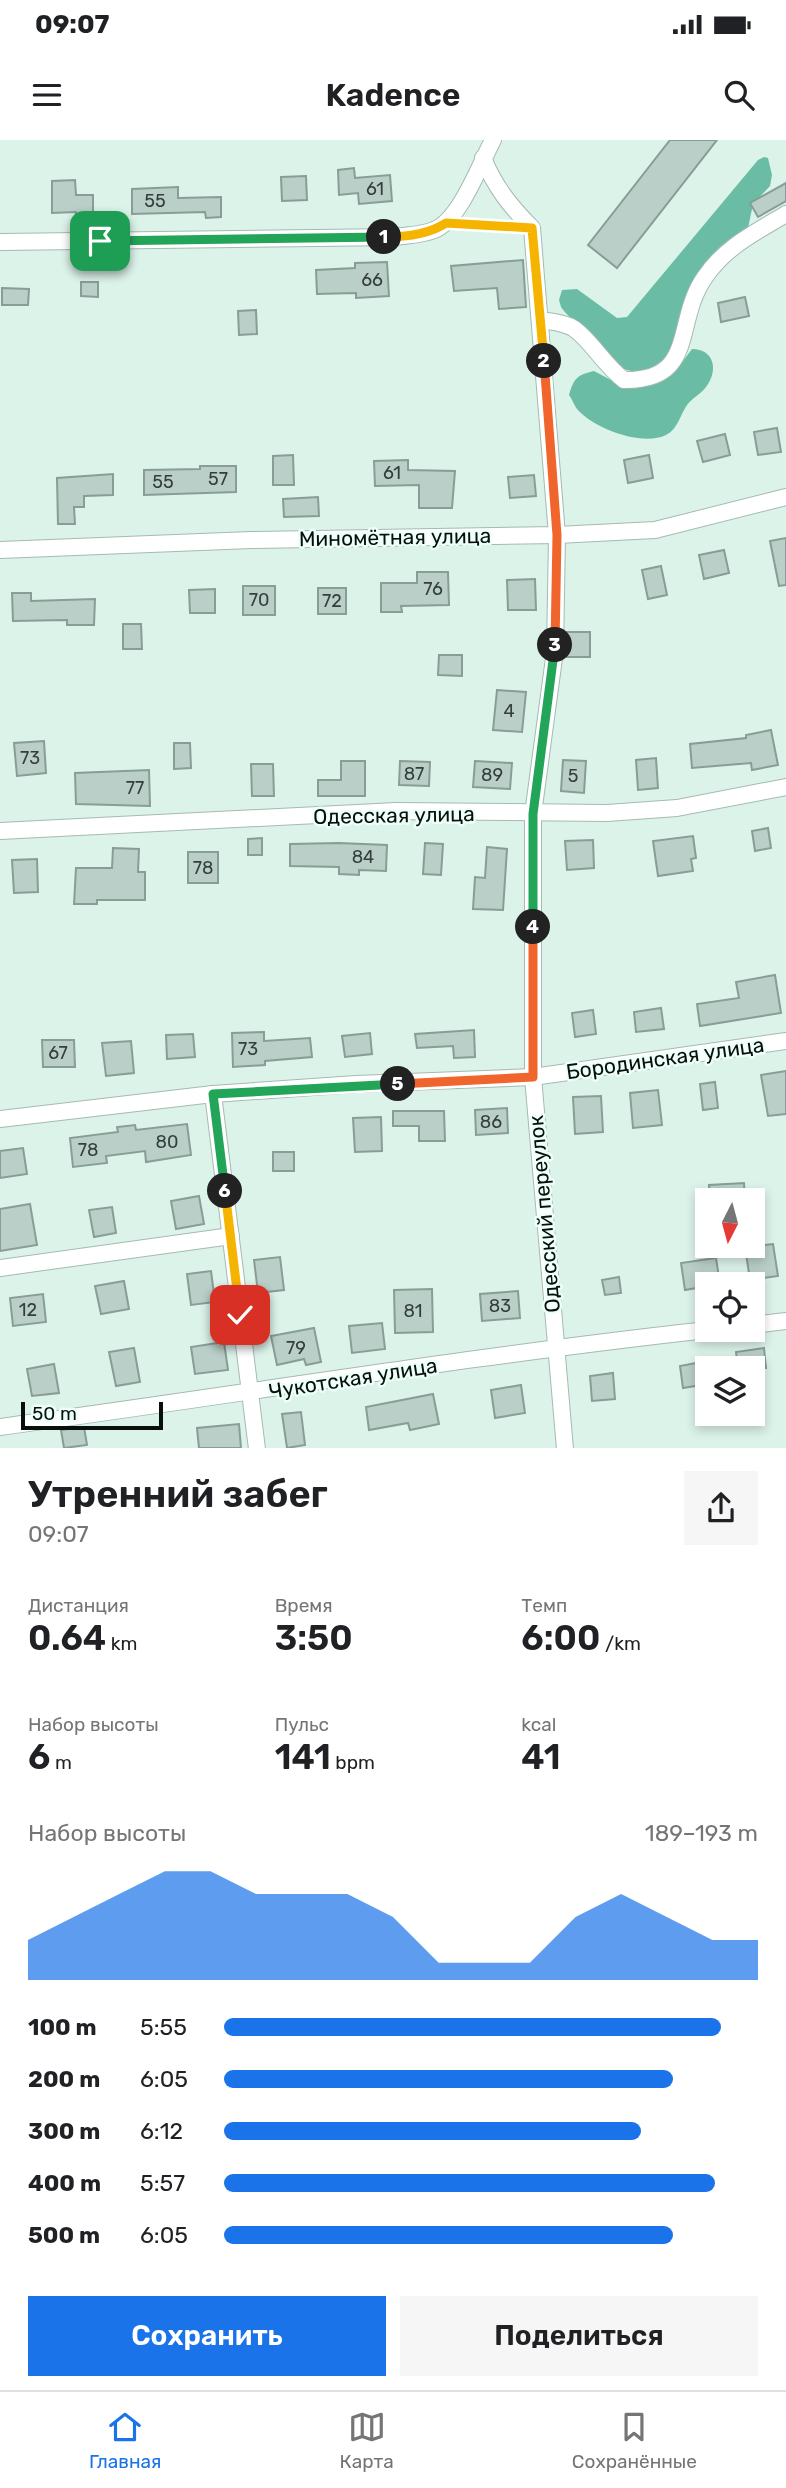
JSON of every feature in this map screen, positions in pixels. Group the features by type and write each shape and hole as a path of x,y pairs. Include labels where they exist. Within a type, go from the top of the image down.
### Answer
{"street":[{"path":"0,242 396,237 435,230 446,223 463,199 494,140"},
{"path":"483,158 493,183 508,204 532,228"},
{"path":"541,320 563,324 576,330 608,368 624,380 656,377 673,364 690,307 704,278 725,252 786,214"},
{"name":"Одесский переулок","path":"532,228 557,535 555,651 533,814 533,1077 565,1448"},
{"name":"Миномётная улица","path":"0,550 251,540 557,535 655,530 786,497"},
{"name":"Одесская улица","path":"0,831 396,811 607,813 677,808 786,787"},
{"name":"Бородинская улица","path":"0,1119 213,1094 356,1084 533,1077 786,1041"},
{"path":"213,1094 257,1448"},
{"path":"0,1268 231,1236"},
{"path":"765,1323 786,1321"},
{"name":"Чукотская улица","path":"0,1427 250,1394 555,1347 695,1331"}],"lane":[{"path":"446,223 532,228"}],"green space":[{"path":"768,158 772,175 770,186 753,204 747,233 725,257 667,356 642,371 631,371 611,360 561,307 559,300 562,290 577,289 617,318 627,317 758,160"},
{"path":"692,349 710,357 712,374 706,387 689,403 676,426 666,435 644,439 618,434 584,416 569,395 577,378 594,371 624,387 642,387 657,383 674,373"}],"building":[{"path":"670,140 717,140 617,268 588,245"},
{"path":"354,168 355,178 390,175 392,201 359,204 358,193 339,195 338,170"},
{"path":"306,176 307,200 282,201 281,177"},
{"path":"75,180 76,195 93,195 93,220 76,220 76,212 52,213 52,181"},
{"path":"786,183 786,201 758,217 750,203"},
{"path":"178,187 178,198 221,197 221,217 206,218 205,212 132,214 132,189"},
{"path":"523,260 526,307 499,309 497,288 454,291 451,266"},
{"path":"387,262 389,296 356,298 356,293 317,294 316,270 355,268 355,263"},
{"path":"81,282 98,282 98,297 81,296"},
{"path":"2,288 29,289 28,305 2,305"},
{"path":"745,297 749,316 721,322 718,303"},
{"path":"256,310 257,334 239,335 238,311"},
{"path":"777,428 781,452 758,455 754,432"},
{"path":"725,434 730,455 703,462 697,441"},
{"path":"293,455 294,485 273,485 273,456"},
{"path":"649,455 653,478 628,483 624,460"},
{"path":"408,460 408,470 455,471 452,508 419,508 419,485 375,486 374,461"},
{"path":"200,466 236,466 236,492 144,495 144,470 200,469"},
{"path":"113,474 113,495 84,496 84,507 74,507 75,524 58,524 57,478"},
{"path":"534,475 536,496 510,498 508,477"},
{"path":"318,497 319,516 284,517 283,499"},
{"path":"786,538 786,585 779,586 770,541"},
{"path":"724,550 729,573 704,579 699,555"},
{"path":"661,566 667,595 648,599 642,570"},
{"path":"417,572 448,572 449,605 401,606 402,612 381,612 381,583 417,583"},
{"path":"535,579 536,610 508,610 507,580"},
{"path":"243,586 275,586 275,615 243,615"},
{"path":"318,588 346,588 346,614 318,614"},
{"path":"215,589 215,613 190,613 189,590"},
{"path":"12,593 31,593 31,601 95,599 94,625 67,625 67,620 13,621"},
{"path":"123,624 141,624 142,649 123,649"},
{"path":"567,632 590,632 590,657 567,657"},
{"path":"439,655 462,655 462,676 438,675"},
{"path":"497,690 526,692 522,732 493,730"},
{"path":"771,730 778,765 752,770 751,763 692,768 690,744 746,738 746,735"},
{"path":"44,741 46,773 17,776 14,743"},
{"path":"174,743 190,743 191,768 174,769"},
{"path":"656,758 658,788 638,790 636,760"},
{"path":"563,760 586,761 584,793 561,791"},
{"path":"341,761 365,761 365,796 318,796 318,780 341,780"},
{"path":"400,761 430,762 429,786 399,785"},
{"path":"475,761 512,763 510,789 473,787"},
{"path":"251,764 273,764 274,796 252,796"},
{"path":"149,770 150,806 76,804 75,773"},
{"path":"768,828 771,848 755,851 752,831"},
{"path":"693,836 696,858 691,859 693,871 658,876 653,841"},
{"path":"262,838 262,855 248,855 248,839"},
{"path":"593,840 594,868 567,870 565,841"},
{"path":"425,843 443,844 441,875 423,874"},
{"path":"290,844 387,845 386,871 359,870 359,875 339,874 339,867 290,866"},
{"path":"487,847 507,849 503,910 473,909 475,877 485,878"},
{"path":"113,848 139,849 138,872 145,872 145,900 97,900 97,904 74,904 76,868 112,868"},
{"path":"188,852 218,852 218,883 188,883"},
{"path":"37,859 38,892 14,893 12,860"},
{"path":"775,975 781,1013 700,1026 697,1004 739,998 736,982"},
{"path":"661,1008 664,1029 636,1032 634,1012"},
{"path":"593,1010 596,1034 575,1037 572,1013"},
{"path":"474,1030 475,1057 454,1058 453,1046 417,1048 415,1034"},
{"path":"264,1032 264,1041 310,1038 312,1057 233,1067 232,1033"},
{"path":"370,1033 372,1054 345,1057 342,1036"},
{"path":"193,1034 195,1057 167,1059 166,1035"},
{"path":"42,1040 74,1040 75,1067 43,1067"},
{"path":"131,1041 134,1073 106,1076 102,1043"},
{"path":"786,1071 786,1114 768,1116 761,1075"},
{"path":"715,1082 718,1108 703,1110 700,1084"},
{"path":"658,1090 662,1125 633,1128 630,1093"},
{"path":"601,1096 603,1132 575,1134 573,1097"},
{"path":"507,1108 508,1133 476,1135 475,1110"},
{"path":"393,1111 444,1111 445,1141 419,1141 419,1126 393,1126"},
{"path":"381,1117 382,1151 355,1152 353,1118"},
{"path":"187,1124 191,1155 146,1162 145,1151 106,1156 107,1163 73,1167 70,1138 118,1132 117,1127 135,1125 136,1130"},
{"path":"23,1148 27,1174 0,1178 0,1151"},
{"path":"273,1152 294,1152 294,1171 273,1171"},
{"path":"744,1183 744,1188 709,1188 709,1185"},
{"path":"199,1196 204,1224 176,1229 171,1201"},
{"path":"30,1204 37,1245 0,1251 0,1209"},
{"path":"112,1207 116,1233 94,1237 89,1210"},
{"path":"773,1244 778,1276 765,1278 765,1272 749,1272 747,1258 765,1258 765,1245"},
{"path":"280,1257 284,1290 258,1293 254,1260"},
{"path":"716,1258 718,1272 695,1272 695,1288 685,1290 681,1263"},
{"path":"211,1271 215,1302 191,1305 187,1274"},
{"path":"619,1277 621,1293 605,1295 602,1280"},
{"path":"124,1281 129,1309 101,1314 95,1286"},
{"path":"432,1289 433,1332 395,1333 394,1290"},
{"path":"518,1291 520,1318 482,1321 480,1294"},
{"path":"43,1294 46,1322 13,1326 10,1298"},
{"path":"382,1323 385,1349 352,1353 349,1326"},
{"path":"314,1328 321,1362 306,1365 304,1359 277,1365 271,1336"},
{"path":"224,1342 228,1370 195,1374 191,1347"},
{"path":"134,1348 140,1382 116,1386 109,1352"},
{"path":"764,1348 765,1356 736,1356 736,1352"},
{"path":"695,1363 695,1386 683,1388 680,1366"},
{"path":"54,1364 59,1393 32,1396 27,1369"},
{"path":"613,1373 615,1399 592,1401 590,1376"},
{"path":"521,1385 525,1413 495,1418 491,1390"},
{"path":"433,1394 439,1424 410,1430 408,1423 369,1430 366,1407"},
{"path":"301,1412 305,1445 287,1448 282,1414"},
{"path":"239,1424 241,1448 199,1448 197,1428"},
{"path":"84,1427 87,1445 64,1448 61,1430"}],"route":[{"path":"100,241 396,237 435,230 446,223 532,228 536,258 557,535 555,651 533,814 533,1077 356,1084 213,1094 240,1315"}]}
